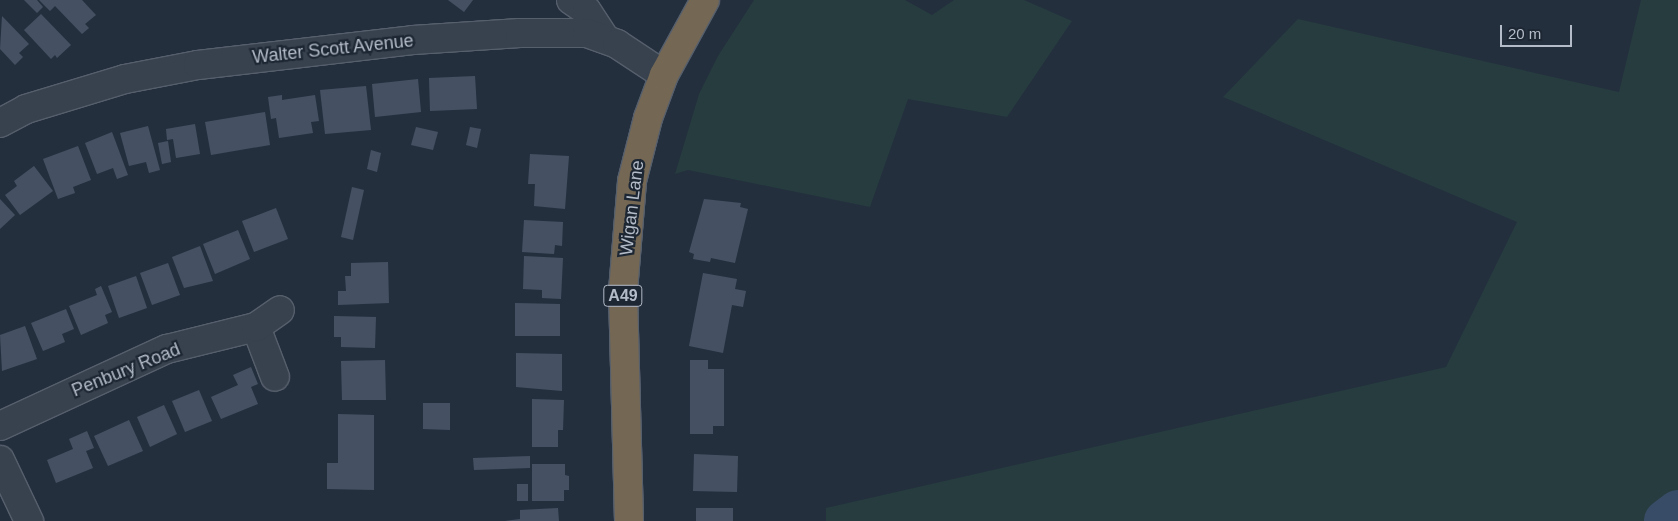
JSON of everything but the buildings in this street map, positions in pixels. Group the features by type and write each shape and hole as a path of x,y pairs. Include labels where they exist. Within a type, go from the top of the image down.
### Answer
{"highway":[{"name":"Wigan Lane","path":"629,521 623,291 626,231 632,181 643,134 664,75 706,0"}],"street":[{"path":"571,0 587,11 604,37"},
{"name":"Walter Scott Avenue","path":"0,123 26,109 70,94 198,65 476,36 572,32 604,37 664,75"},
{"name":"Penbury Road","path":"0,426 167,350 256,327 280,310"},
{"path":"256,327 275,377"},
{"path":"0,460 29,521"}],"green space":[{"path":"754,0 905,0 932,15 954,0 1024,0 1072,21 1007,117 908,99 870,207 688,170 675,174 699,94 718,56"},
{"path":"1641,0 1678,0 1678,521 826,521 826,508 1446,367 1517,222 1223,97 1298,19 1619,92"}],"waterway":[{"path":"1666,521 1678,512"}]}
